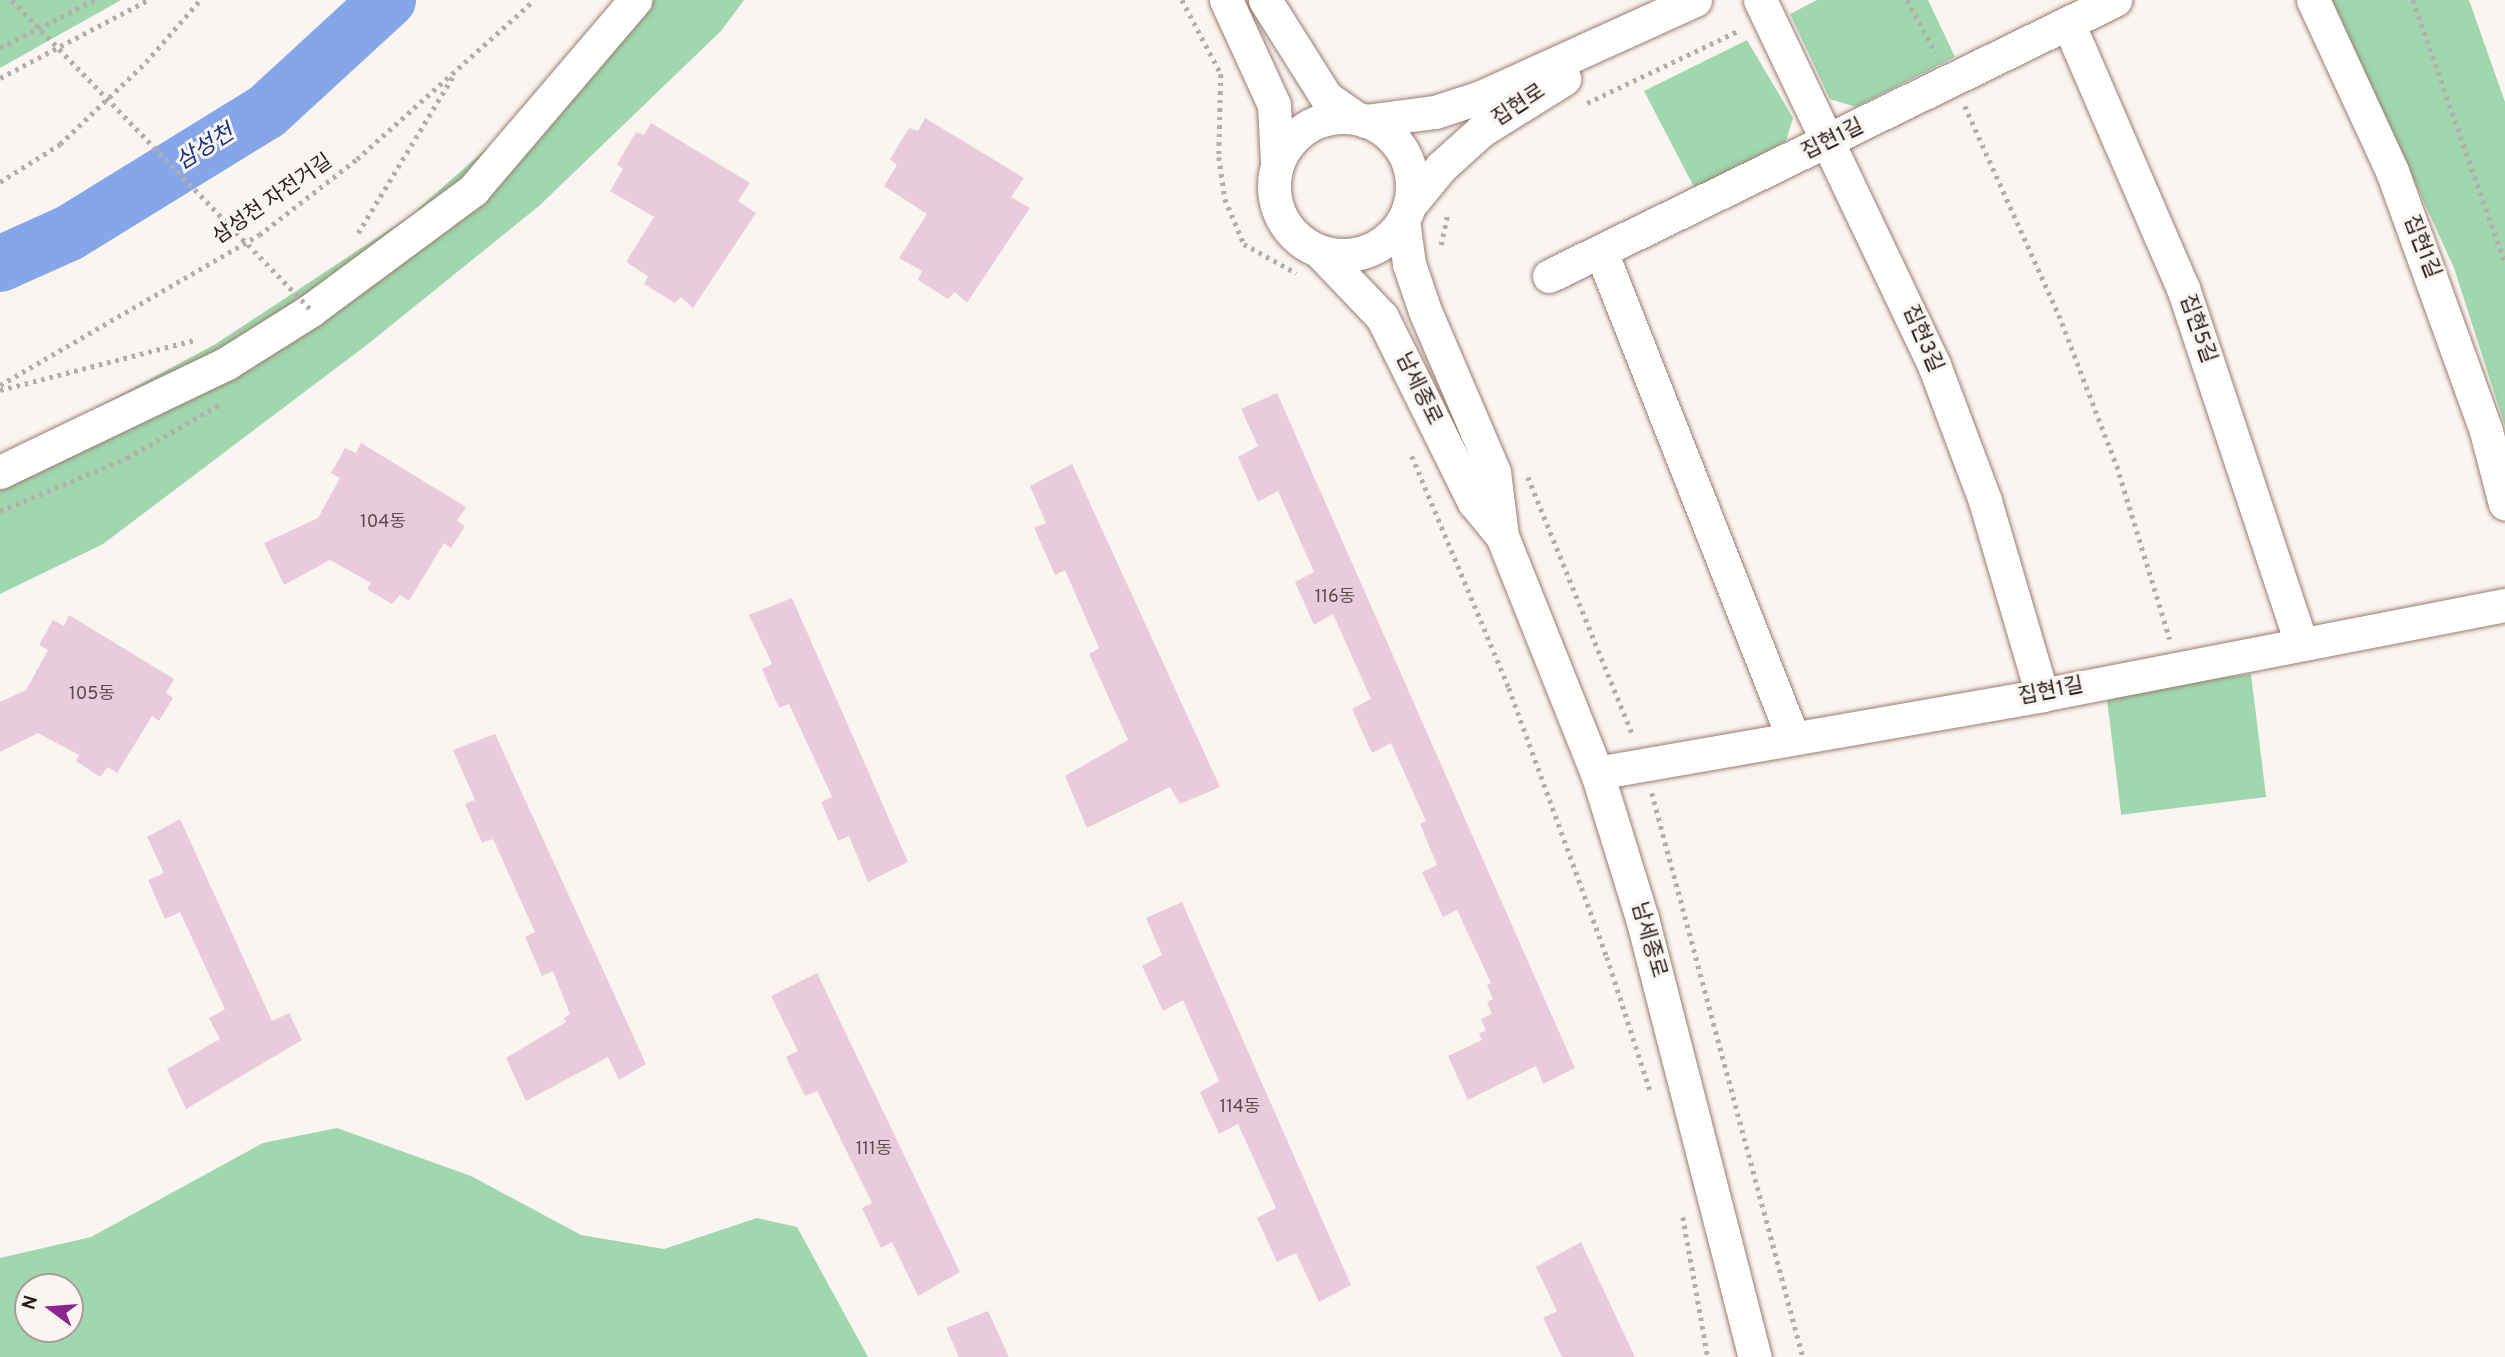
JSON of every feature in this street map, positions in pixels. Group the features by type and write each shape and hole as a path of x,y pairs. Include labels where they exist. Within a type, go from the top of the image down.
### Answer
{"street":[{"path":"0,472 227,363 473,190 635,0"},
{"path":"1226,0 1274,105 1277,162 1273,185 1277,209 1288,230 1315,266 1367,251 1381,244 1406,213 1412,190 1407,159 1394,139 1326,97 1265,0"},
{"name":"집현로","path":"1359,119 1435,112 1481,97 1586,46 1644,25 1695,0"},
{"name":"집현3길","path":"1760,0 1826,143 1875,233 1934,365 1984,501 2042,695"},
{"name":"집현1길","path":"1549,276 1602,254 2115,0"},
{"name":"집현1길","path":"2313,0 2392,171 2486,431 2505,504"},
{"name":"집현로","path":"1406,213 1441,167 1482,130 1603,57 1644,25"},
{"name":"집현5길","path":"2068,25 2183,288 2301,642"},
{"path":"1277,162 1289,141 1307,126 1329,117 1359,119"},
{"name":"남세종로","path":"1406,213 1409,264 1425,311 1494,472 1502,536 1597,773 1642,918 1755,1357"},
{"path":"1602,254 1793,738"},
{"name":"남세종로","path":"1315,266 1382,317 1474,502 1502,536"},
{"name":"집현1길","path":"1597,773 2042,695 2301,642 2505,605"}],"path":[{"path":"12,0 309,307"},
{"path":"0,48 94,0"},
{"path":"0,78 148,0"},
{"path":"0,182 60,144 146,62 200,0"},
{"name":"삼성천 자전거길","path":"0,387 259,234 357,159 534,0"},
{"path":"1182,0 1221,74 1220,167 1225,199 1244,244 1315,266"},
{"path":"1907,0 1941,63"},
{"path":"2413,0 2505,263"},
{"path":"1582,105 1742,29"},
{"path":"353,241 459,68"},
{"path":"1962,99 2059,315 2117,466 2172,646"},
{"path":"1442,254 1450,203"},
{"path":"0,387 203,338"},
{"path":"1409,447 1509,688 1607,957 1653,1102"},
{"path":"1527,475 1644,765 1803,1357"},
{"path":"1682,1213 1709,1357"}],"green space":[{"path":"0,0 121,0 0,68"},
{"path":"648,0 744,0 721,31 539,206 368,344 103,544 0,594 0,459 214,345 410,216 633,19"},
{"path":"1817,0 1928,0 1955,57 1856,107 1830,99 1790,14"},
{"path":"2332,0 2469,0 2505,102 2505,426 2454,268"},
{"path":"1747,40 1793,118 1786,141 1695,189 1644,91"},
{"path":"2251,674 2266,797 2121,815 2106,692"},
{"path":"337,1128 471,1176 581,1235 664,1249 757,1218 797,1227 868,1357 0,1357 0,1258 91,1237 263,1143"}],"building":[{"path":"925,118 1024,178 1011,197 1030,208 967,303 955,292 948,299 918,280 922,271 899,258 927,214 884,186 897,165 890,159 909,128 918,131"},
{"path":"651,123 750,183 738,201 756,213 693,308 681,297 675,303 644,284 648,276 626,262 654,217 610,191 623,169 617,164 636,132 644,135"},
{"path":"1277,393 1575,1068 1543,1084 1536,1066 1468,1100 1448,1056 1482,1040 1479,1033 1486,1031 1481,1019 1492,1014 1487,1002 1493,999 1487,985 1491,983 1457,910 1443,917 1422,872 1437,865 1420,824 1426,821 1391,743 1372,753 1352,709 1371,699 1333,614 1314,625 1295,582 1314,572 1278,491 1258,502 1238,457 1258,446 1241,409"},
{"path":"361,443 466,507 457,521 465,526 451,548 444,543 409,601 400,595 392,604 367,589 371,583 330,560 284,585 264,543 318,518 340,478 331,473 345,448 356,453"},
{"path":"1072,464 1220,787 1180,804 1170,787 1087,828 1065,776 1128,740 1089,654 1099,648 1065,570 1055,575 1034,528 1046,523 1030,486"},
{"path":"792,598 908,862 868,882 849,836 838,841 821,802 832,797 789,704 779,708 762,669 772,664 749,615"},
{"path":"69,615 174,679 166,693 173,698 159,721 152,716 117,773 108,767 100,777 76,761 79,755 38,733 0,752 0,702 26,690 48,650 39,645 53,620 64,626"},
{"path":"495,734 646,1064 619,1080 608,1057 526,1101 506,1058 566,1022 564,1018 570,1014 553,971 542,976 525,937 535,932 493,839 482,843 465,804 475,800 453,750"},
{"path":"180,819 272,1021 289,1013 302,1040 186,1109 167,1069 220,1039 209,1018 225,1009 180,912 165,919 148,880 164,873 147,837"},
{"path":"1182,902 1351,1285 1319,1302 1296,1253 1277,1262 1257,1218 1276,1208 1238,1124 1219,1134 1200,1092 1219,1081 1183,1000 1163,1011 1142,966 1162,955 1146,918"},
{"path":"817,973 960,1272 918,1296 892,1242 881,1248 862,1208 872,1203 817,1091 805,1096 786,1057 798,1051 771,996"},
{"path":"1581,1242 1635,1357 1562,1357 1543,1318 1557,1311 1536,1267"},
{"path":"988,1311 1009,1357 959,1357 946,1328"}],"waterway":[{"name":"삼성천","path":"0,264 69,233 266,112 388,0"}]}
